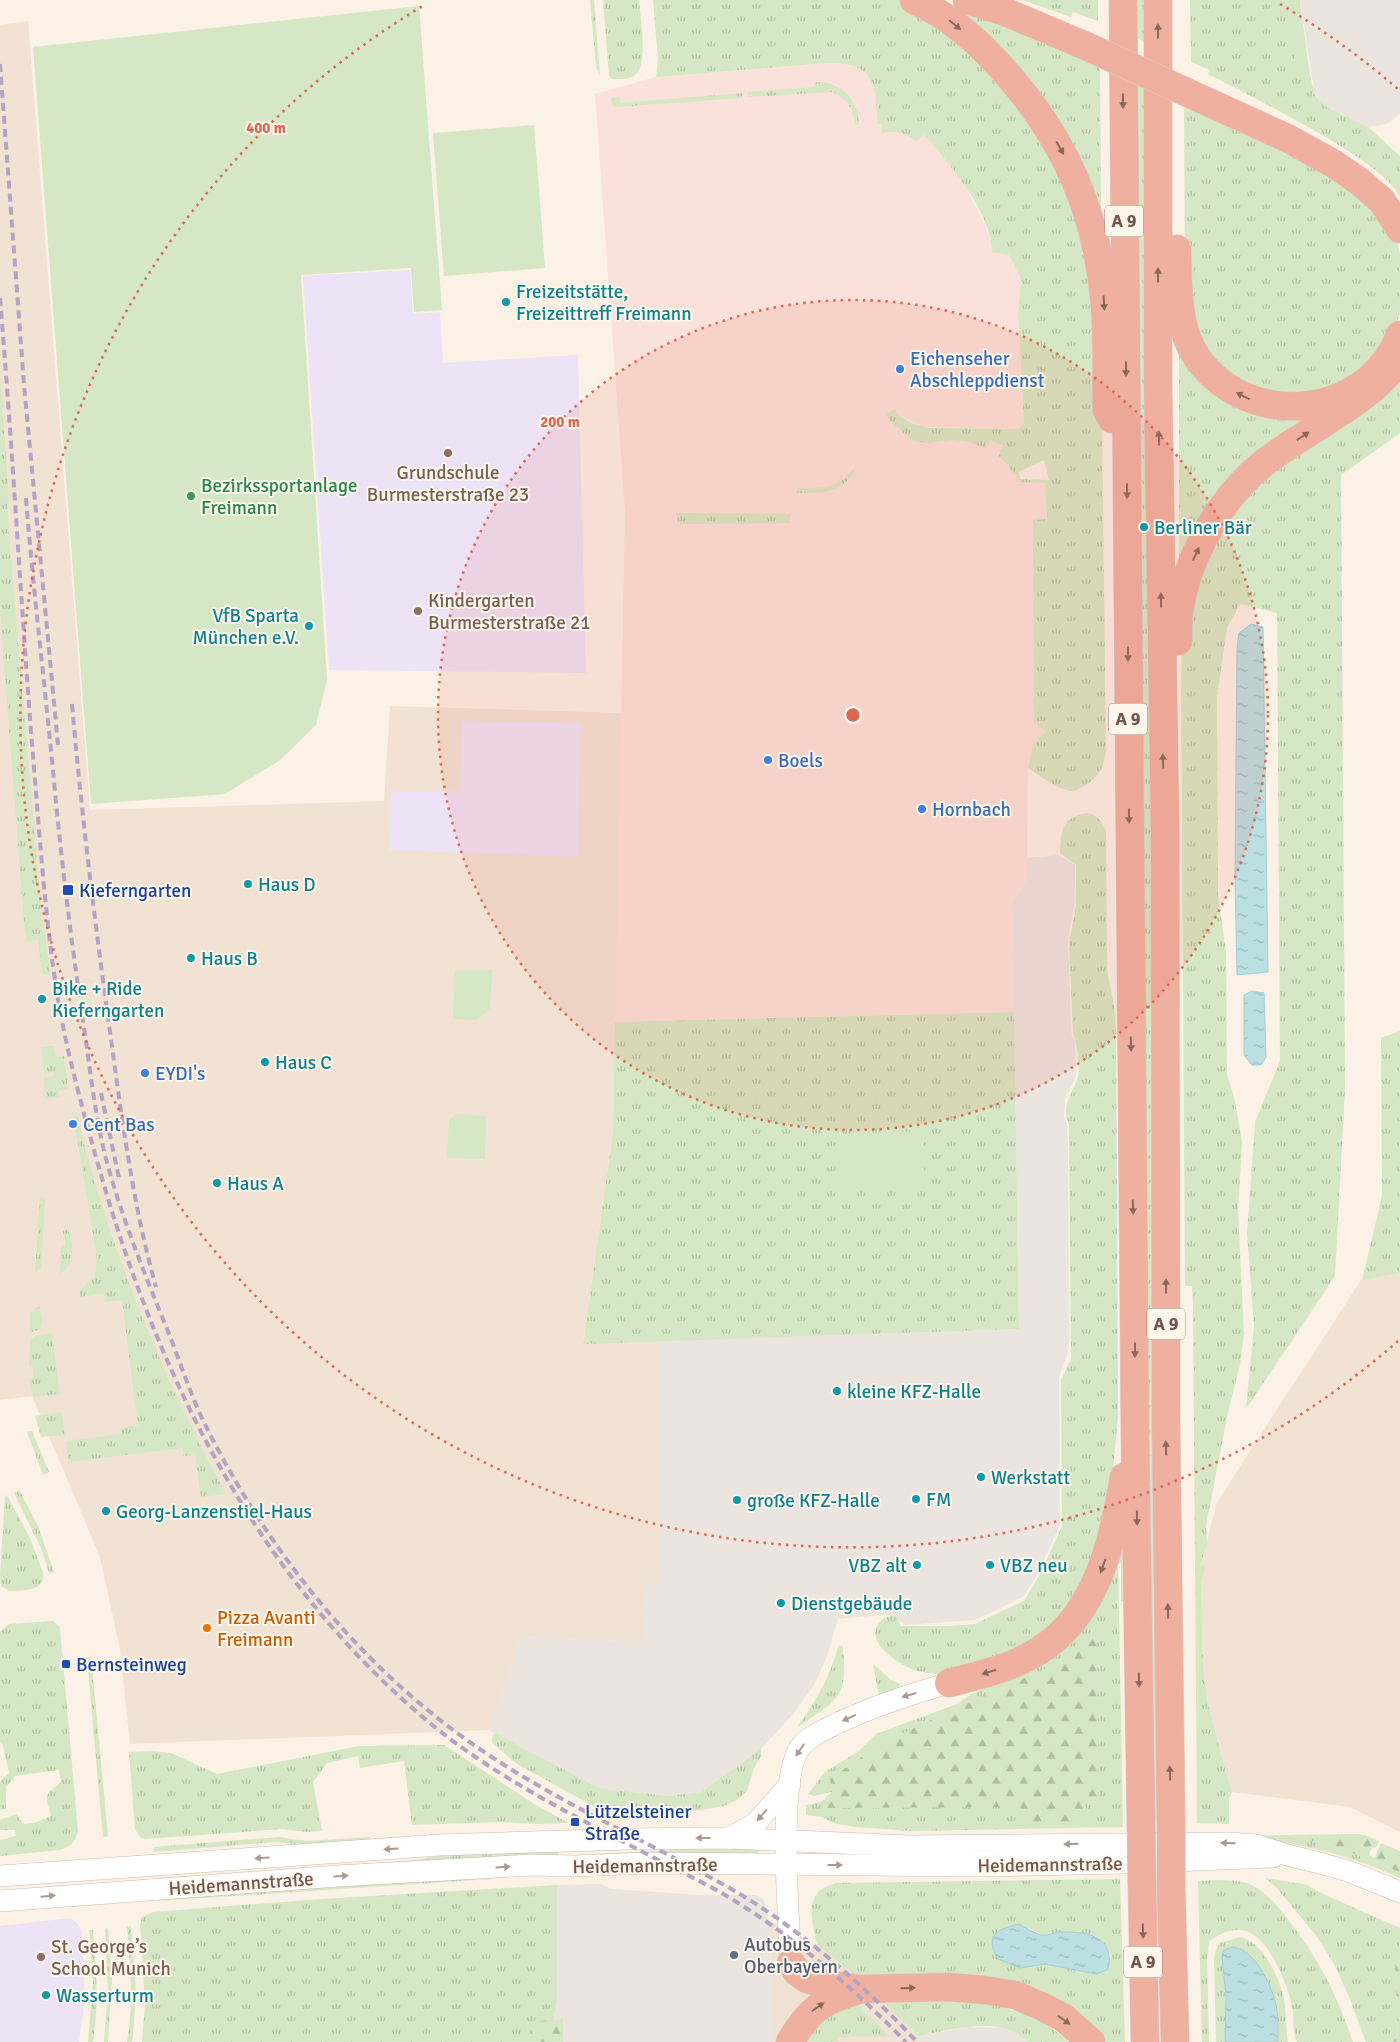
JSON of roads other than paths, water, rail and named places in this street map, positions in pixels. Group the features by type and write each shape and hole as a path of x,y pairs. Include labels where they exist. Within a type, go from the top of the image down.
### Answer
{"highway":[{"path":"914,0 946,18 999,64 1048,127 1069,164 1090,216 1098,252 1104,298 1107,410 1126,443"},
{"path":"967,0 1088,40"},
{"path":"1006,0 1088,40 1186,84 1334,164 1382,200 1400,229"},
{"name":"A 9","path":"1123,0 1135,1434 1145,2042"},
{"name":"A 9","path":"1158,0 1158,386 1165,827 1166,1426 1171,1894 1175,2042"},
{"path":"1186,84 1279,117 1319,138 1373,173 1389,188 1400,205"},
{"path":"1158,167 1176,214 1178,295 1185,330 1198,358 1211,374 1227,387 1247,398 1266,405 1288,407 1311,406 1331,400 1366,381 1383,364 1400,335"},
{"path":"1162,719 1177,691 1179,613 1184,587 1193,560 1207,532 1250,475 1276,454 1368,392 1392,371 1400,358"},
{"path":"949,1683 992,1671 1028,1657 1053,1641 1075,1617 1085,1603 1101,1572 1110,1544 1127,1462 1135,1434"},
{"path":"1171,1894 1188,1940 1191,2042"},
{"path":"791,1963 797,1972 806,1979 859,1989 949,1987 985,1990 1015,1996 1042,2006 1064,2018 1090,2042"},
{"path":"790,2042 802,2022 812,2011 830,1999 859,1989"}],"main road":[{"path":"791,1963 786,1896 786,1864 792,1762 802,1746 812,1737 870,1709 949,1683"},
{"path":"728,1838 756,1823 790,1784"},
{"name":"Heidemannstraße","path":"0,1876 440,1845 575,1840 728,1838 908,1846 1228,1843 1256,1845 1348,1871 1400,1892"},
{"path":"574,1866 575,1840"},
{"name":"Heidemannstraße","path":"0,1901 338,1876 532,1865 786,1864 987,1866 1132,1863 1291,1856"}],"water":[{"path":"1251,624 1263,627 1268,972 1237,975 1235,876 1237,649 1239,633"},
{"path":"1252,991 1264,993 1266,1057 1261,1065 1252,1065 1244,1055 1244,995"},
{"path":"1018,1924 1042,1935 1068,1932 1088,1934 1096,1937 1103,1942 1107,1949 1109,1958 1108,1969 1097,1974 1044,1964 1020,1968 998,1959 992,1944 994,1935 998,1931"},
{"path":"1232,1947 1248,1954 1256,1962 1268,1981 1277,2010 1278,2042 1225,2042 1226,1996 1222,1957 1223,1951"}],"railway":[{"path":"0,64 24,385 58,745"},
{"path":"0,298 39,835 49,938 59,1006 80,1097 118,1230 146,1309 179,1386 216,1460 259,1531 308,1598 363,1661 425,1719 509,1779 569,1813 717,1890 758,1916 825,1966 906,2042"},
{"path":"26,498 59,833 73,952 96,1113 105,1155 136,1251 197,1407 247,1500 273,1540 332,1616 364,1652 435,1716 470,1742 543,1788 695,1869 758,1905 830,1959 876,2000 917,2042"},
{"path":"72,704 100,961 120,1107 135,1198 156,1287"},
{"path":"101,1093 119,1178"}],"place":[{"name":"Freizeitstätte, Freizeittreff Freimann","path":"506,302"},
{"name":"Eichenseher Abschleppdienst","path":"900,369"},
{"name":"Grundschule Burmesterstraße 23","path":"448,453"},
{"name":"Bezirkssportanlage Freimann","path":"191,496"},
{"name":"Berliner Bär","path":"1144,527"},
{"name":"Kindergarten Burmesterstraße 21","path":"418,611"},
{"name":"VfB Sparta München e.V.","path":"309,626"},
{"name":"Boels","path":"768,760"},
{"name":"Hornbach","path":"922,809"},
{"name":"Haus D","path":"248,884"},
{"name":"Kieferngarten","path":"68,890"},
{"name":"Haus B","path":"191,958"},
{"name":"Bike + Ride Kieferngarten","path":"42,999"},
{"name":"Haus C","path":"265,1062"},
{"name":"EYDI's","path":"145,1073"},
{"name":"Cent Bas","path":"73,1124"},
{"name":"Haus A","path":"217,1183"},
{"name":"kleine KFZ-Halle","path":"837,1391"},
{"name":"Werkstatt","path":"981,1477"},
{"name":"FM","path":"916,1499"},
{"name":"große KFZ-Halle","path":"737,1500"},
{"name":"Georg-Lanzenstiel-Haus","path":"106,1511"},
{"name":"VBZ alt","path":"917,1565"},
{"name":"VBZ neu","path":"990,1565"},
{"name":"Dienstgebäude","path":"781,1603"},
{"name":"Pizza Avanti Freimann","path":"207,1628"},
{"name":"Bernsteinweg","path":"66,1664"},
{"name":"Lützelsteiner Straße","path":"575,1822"},
{"name":"Autobus Oberbayern","path":"734,1955"},
{"name":"St. George’s School Munich","path":"41,1957"},
{"name":"Wasserturm","path":"46,1995"}]}
